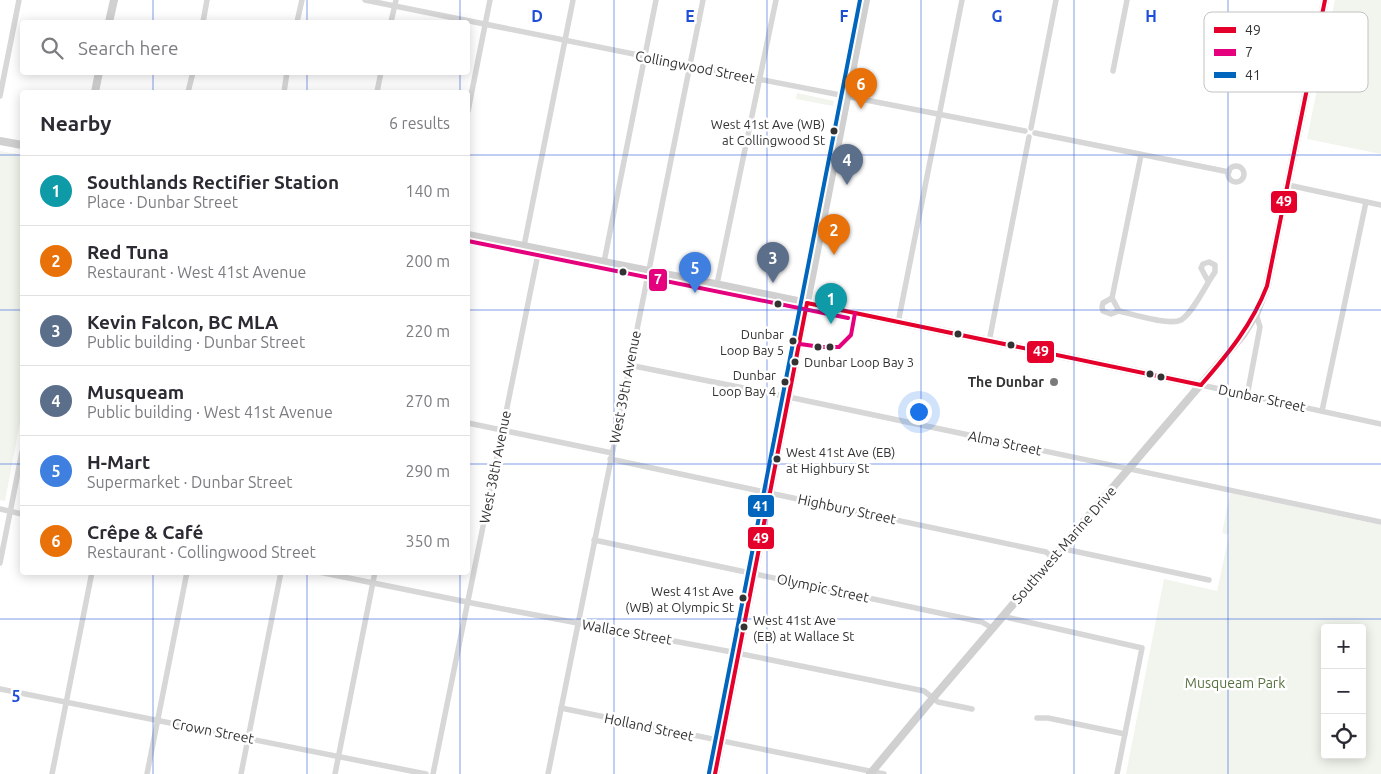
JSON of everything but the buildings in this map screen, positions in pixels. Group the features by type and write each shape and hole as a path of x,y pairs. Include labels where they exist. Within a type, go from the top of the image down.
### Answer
{"main road":[{"path":"109,20 114,0"},
{"path":"715,774 866,0"},
{"path":"95,90 98,75"},
{"name":"Southwest Marine Drive","path":"871,773 992,628 1243,336 1256,314 1267,286 1307,92"},
{"path":"0,141 20,145"},
{"name":"Dunbar Street","path":"470,235 717,284 1201,385"}],"street":[{"path":"0,96 19,0"},
{"path":"203,20 207,0"},
{"path":"297,20 302,0"},
{"name":"Collingwood Street","path":"365,0 395,3 465,20"},
{"path":"470,101 490,0"},
{"path":"524,246 573,0"},
{"path":"604,262 656,0"},
{"name":"West 39th Avenue","path":"548,774 703,0"},
{"path":"717,284 776,0"},
{"path":"898,323 962,0"},
{"path":"989,342 1056,0"},
{"path":"1113,71 1127,0"},
{"path":"391,20 395,3"},
{"name":"Collingwood Street","path":"470,21 1229,172"},
{"path":"188,90 191,75"},
{"path":"284,90 287,75"},
{"path":"377,90 380,75"},
{"path":"1119,311 1112,298 1141,155"},
{"path":"1288,185 1381,205"},
{"path":"1322,411 1366,202"},
{"name":"West 38th Avenue","path":"433,774 539,249"},
{"path":"1112,298 1103,303 1103,311 1111,314 1119,311 1170,322 1181,320 1190,311 1208,281"},
{"name":"Southwest Marine Drive","path":"1247,396 1260,327 1256,314"},
{"name":"Alma Street","path":"629,365 1381,522"},
{"name":"Dunbar Street","path":"1201,385 1381,424"},
{"name":"Highbury Street","path":"470,423 503,429 770,493 1046,552 1053,558"},
{"path":"0,562 20,462"},
{"path":"0,509 20,514"},
{"name":"Olympic Street","path":"594,540 982,622 992,628"},
{"path":"1062,547 1209,580"},
{"path":"52,774 91,575"},
{"path":"146,774 186,575"},
{"path":"240,774 280,575"},
{"name":"Wallace Street","path":"333,575 739,653 924,691 938,702 972,710"},
{"path":"335,774 374,575"},
{"path":"1004,615 1010,618 1142,648 1117,774"},
{"name":"Crown Street","path":"0,688 426,774"},
{"name":"Holland Street","path":"561,708 871,773 884,774"},
{"path":"1037,718 1048,718 1125,734"}],"green space":[{"path":"1335,0 1381,0 1381,154 1307,139 1316,92 1368,92 1368,12 1333,12"},
{"path":"797,93 834,101 833,106 796,99"},
{"path":"0,151 20,155 20,422 5,501 0,500"},
{"name":"Musqueam Park","path":"1230,493 1381,525 1381,774 1126,774 1164,579 1217,591 1229,535 1222,533"}],"transit line":[{"name":"41","path":"709,773 860,0"},
{"name":"49","path":"1323,12 1325,0"},
{"name":"49","path":"1201,385 1247,326 1267,286 1306,92"},
{"name":"7","path":"470,241 848,318"},
{"name":"49","path":"807,303 1201,385"},
{"name":"49","path":"715,774 807,303"},
{"name":"7","path":"800,344 839,347 851,335 855,313"}],"place":[{"name":"Crêpe & Café","path":"861,109"},
{"name":"West 41st Ave (WB) at Collingwood St","path":"834,131"},
{"name":"Musqueam","path":"847,185"},
{"name":"Red Tuna","path":"834,255"},
{"name":"Kevin Falcon, BC MLA","path":"773,283"},
{"name":"H-Mart","path":"695,293"},
{"name":"Southlands Rectifier Station","path":"831,324"},
{"name":"Dunbar Loop Bay 5","path":"793,341"},
{"name":"Dunbar Loop Bay 3","path":"795,362"},
{"name":"Dunbar Loop Bay 4","path":"785,382"},
{"name":"The Dunbar","path":"1054,382"},
{"name":"West 41st Ave (EB) at Highbury St","path":"777,459"},
{"name":"West 41st Ave (WB) at Olympic St","path":"743,598"},
{"name":"West 41st Ave (EB) at Wallace St","path":"744,627"}]}
